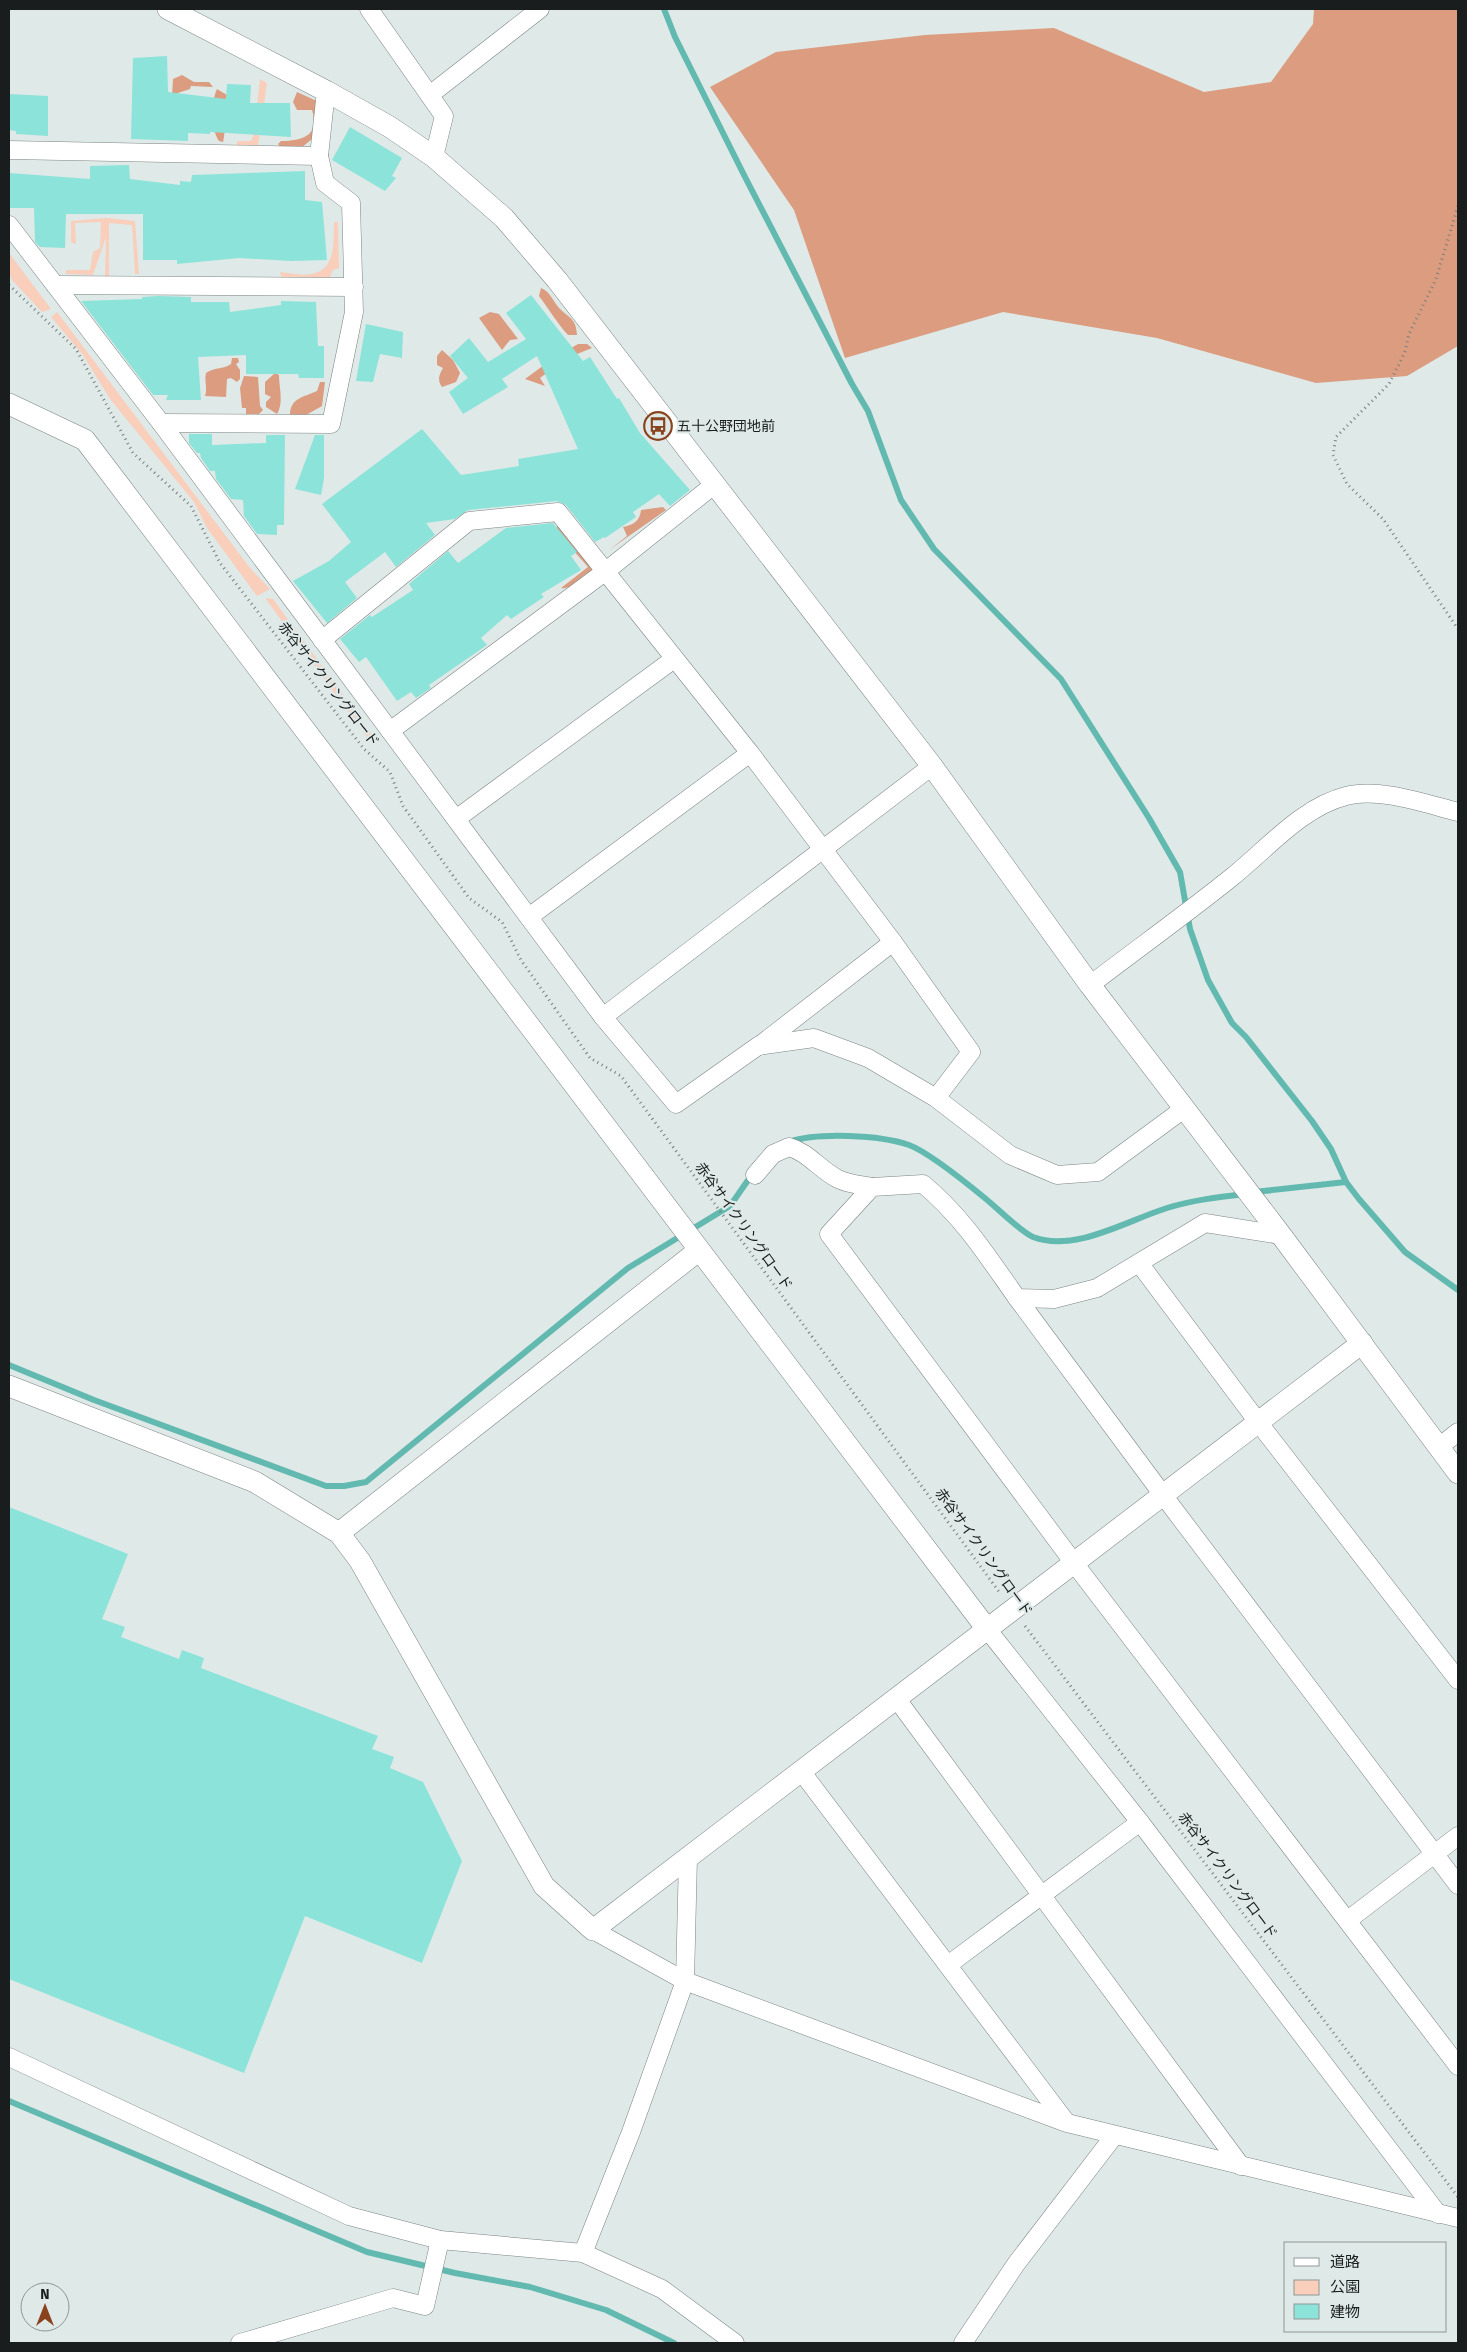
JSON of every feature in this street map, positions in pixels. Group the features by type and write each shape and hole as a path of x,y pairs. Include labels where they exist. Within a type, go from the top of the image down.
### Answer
{"street":[{"path":"168,9 326,91 390,127 434,157 504,218 557,280 932,766 1090,985 1281,1235 1458,1473"},
{"path":"369,9 431,94 444,116 434,157"},
{"path":"431,94 540,9"},
{"path":"161,423 331,424 354,312 354,287 351,203 325,183 319,156 326,91"},
{"path":"9,150 319,156"},
{"path":"9,225 161,423 603,1017 676,1104 758,1046 893,942"},
{"path":"55,285 354,287"},
{"path":"9,404 85,440 986,1629 1140,1822 1438,2214"},
{"path":"390,731 606,571 715,484"},
{"path":"322,640 469,521 558,512 750,753 820,849 893,942 971,1052 936,1098"},
{"path":"456,819 674,659"},
{"path":"529,917 750,753"},
{"path":"603,1017 820,849 932,766"},
{"path":"1090,985 1230,878 1322,804 1347,796 1368,793 1400,798 1458,812"},
{"path":"758,1046 814,1038 868,1058 936,1098 1010,1155 1058,1175 1098,1172 1185,1108"},
{"path":"755,1174 773,1154 789,1147 799,1150 820,1168 839,1180 872,1187 923,1184 946,1202 966,1226 1163,1495 1458,1885"},
{"path":"872,1187 829,1234 1074,1563 1458,2066"},
{"path":"1017,1298 1054,1299 1098,1288 1205,1223 1281,1235"},
{"path":"339,1533 698,1251"},
{"path":"1139,1263 1258,1422 1458,1680"},
{"path":"593,1930 1362,1343"},
{"path":"9,1386 255,1482 339,1533 360,1561 544,1886 593,1930 685,1981 1067,2123 1114,2136 1458,2218"},
{"path":"1439,1447 1458,1432"},
{"path":"896,1698 1241,2166"},
{"path":"801,1771 1067,2123"},
{"path":"948,1965 1140,1822"},
{"path":"1348,1920 1458,1836"},
{"path":"582,2253 631,2132 685,1981 688,1857"},
{"path":"9,2057 349,2216 440,2240 582,2253 662,2289 735,2343"},
{"path":"963,2343 1016,2264 1114,2136"},
{"path":"240,2343 393,2298 425,2306 440,2240"}],"path":[{"path":"1458,206 1436,279 1409,334 1405,352 1389,384 1336,437 1333,455 1347,484 1383,519 1458,629"},
{"name":"赤谷サイクリングロード","path":"9,286 76,349 133,453 191,506 220,563 364,749 390,772 403,806 469,898 502,922 521,960 590,1058 621,1076 1012,1610 1458,2197"}],"green space":[{"path":"260,79 267,83 258,145 237,145 237,141 251,141 254,134"},
{"path":"107,218 135,221 139,274 135,274 132,225 109,223 109,276 105,276 106,237 93,275 66,274 66,270 90,270 93,252 100,248 101,222 75,223 76,244 71,242 71,221"},
{"path":"334,222 338,222 339,268 333,270 329,279 282,279 280,272 307,275 325,267 332,254"},
{"path":"9,253 51,309 42,312 12,280 9,273"},
{"path":"57,312 250,568 270,589 257,596 207,528 194,502 110,399 83,355 51,317"},
{"path":"265,598 273,599 376,740 369,740"}],"shaded area":[{"path":"1314,9 1458,9 1458,346 1407,376 1316,383 1157,338 1003,312 845,358 794,210 710,87 776,52 925,35 1054,28 1204,92 1271,82 1313,24"},
{"path":"182,75 194,82 209,82 213,87 191,86 190,89 178,93 180,104 172,97 173,79"},
{"path":"217,89 227,95 224,108 225,129 223,142 219,141 216,136 213,123 214,101"},
{"path":"297,92 319,102 317,135 301,148 281,148 278,144 281,141 302,138 311,131 313,126 312,110 297,110 293,102"},
{"path":"541,288 547,292 560,309 574,322 577,335 568,335 560,326 539,296"},
{"path":"490,312 499,314 518,339 510,340 502,350 479,318"},
{"path":"578,344 587,344 592,348 577,354 540,378 545,386 525,379 551,360"},
{"path":"442,350 453,360 460,373 456,382 442,387 439,378 443,368 437,365 437,356"},
{"path":"232,358 238,358 239,362 236,364 240,370 240,379 237,382 231,378 227,379 226,397 205,396 206,373 229,366"},
{"path":"275,373 279,375 281,395 277,414 266,407 266,402 271,397 265,394 265,382"},
{"path":"244,376 258,377 260,406 263,410 258,415 246,414 246,408 242,408 240,388"},
{"path":"320,382 325,382 322,406 306,415 290,415 292,405 299,399 317,391"},
{"path":"663,507 666,510 609,550 627,536 623,527 635,522 641,510"},
{"path":"557,524 593,568 591,572 566,588 561,588 588,567 557,532"}],"building":[{"path":"167,56 168,92 226,99 227,84 251,85 250,103 290,103 291,137 210,132 210,134 188,133 188,141 131,139 133,58"},
{"path":"9,94 48,96 48,136 16,134 16,131 9,130"},
{"path":"350,127 402,158 392,176 396,178 385,191 332,160"},
{"path":"129,165 130,179 180,185 180,181 191,182 192,175 305,171 305,200 322,202 327,260 291,261 239,258 177,264 177,260 143,260 143,214 66,214 65,248 40,247 35,242 34,208 9,208 9,173 90,179 90,166"},
{"path":"531,295 583,361 590,357 617,399 619,398 640,433 690,490 670,506 659,494 633,512 636,517 605,538 595,542 566,505 557,501 468,510 455,519 426,523 435,535 396,567 385,552 345,582 357,598 327,623 293,581 329,561 351,542 322,504 422,429 461,475 519,466 518,459 578,449 537,356 502,379 508,387 463,414 449,392 468,378 450,356 469,338 488,362 526,339 506,313"},
{"path":"142,297 191,297 191,302 229,302 230,312 281,305 281,301 316,302 318,346 324,346 324,378 299,378 298,374 246,374 246,355 198,357 201,400 166,400 168,395 153,395 81,301 142,299"},
{"path":"366,324 403,332 402,358 380,354 373,382 356,381"},
{"path":"189,434 212,434 212,445 266,443 266,435 285,435 284,525 277,525 277,535 257,534 244,516 243,500 231,499 216,479 215,471 210,471 201,458 200,453 197,453 189,443"},
{"path":"315,435 324,435 324,478 321,495 295,489"},
{"path":"553,523 577,552 571,556 581,570 541,594 544,597 511,619 507,615 481,638 487,645 429,685 431,688 416,698 411,692 397,701 366,657 359,662 340,639 370,615 372,617 413,590 409,584 448,551 458,563 506,528"},
{"path":"9,1507 128,1554 102,1619 125,1627 121,1637 179,1659 182,1650 204,1658 201,1668 378,1736 372,1749 394,1757 390,1768 423,1782 462,1861 422,1963 305,1916 244,2073 9,1979"}],"waterway":[{"path":"664,9 675,37 744,175 852,384 868,411 901,500 934,549 1061,679 1149,818 1180,872 1190,929 1208,980 1232,1023 1246,1037 1312,1121 1331,1149 1346,1182 1359,1199 1405,1252 1458,1290"},
{"path":"789,1142 816,1137 849,1136 882,1139 909,1145 927,1154 948,1169 1028,1234 1049,1241 1084,1238 1177,1205 1245,1194"},
{"path":"9,1365 94,1400 326,1486 344,1486 366,1482 628,1268 730,1206 753,1173"},
{"path":"1255,1192 1346,1182"},
{"path":"9,2101 367,2252 455,2273 530,2287 606,2310 674,2343"}],"place":[{"name":"五十公野団地前","path":"658,426"}]}
